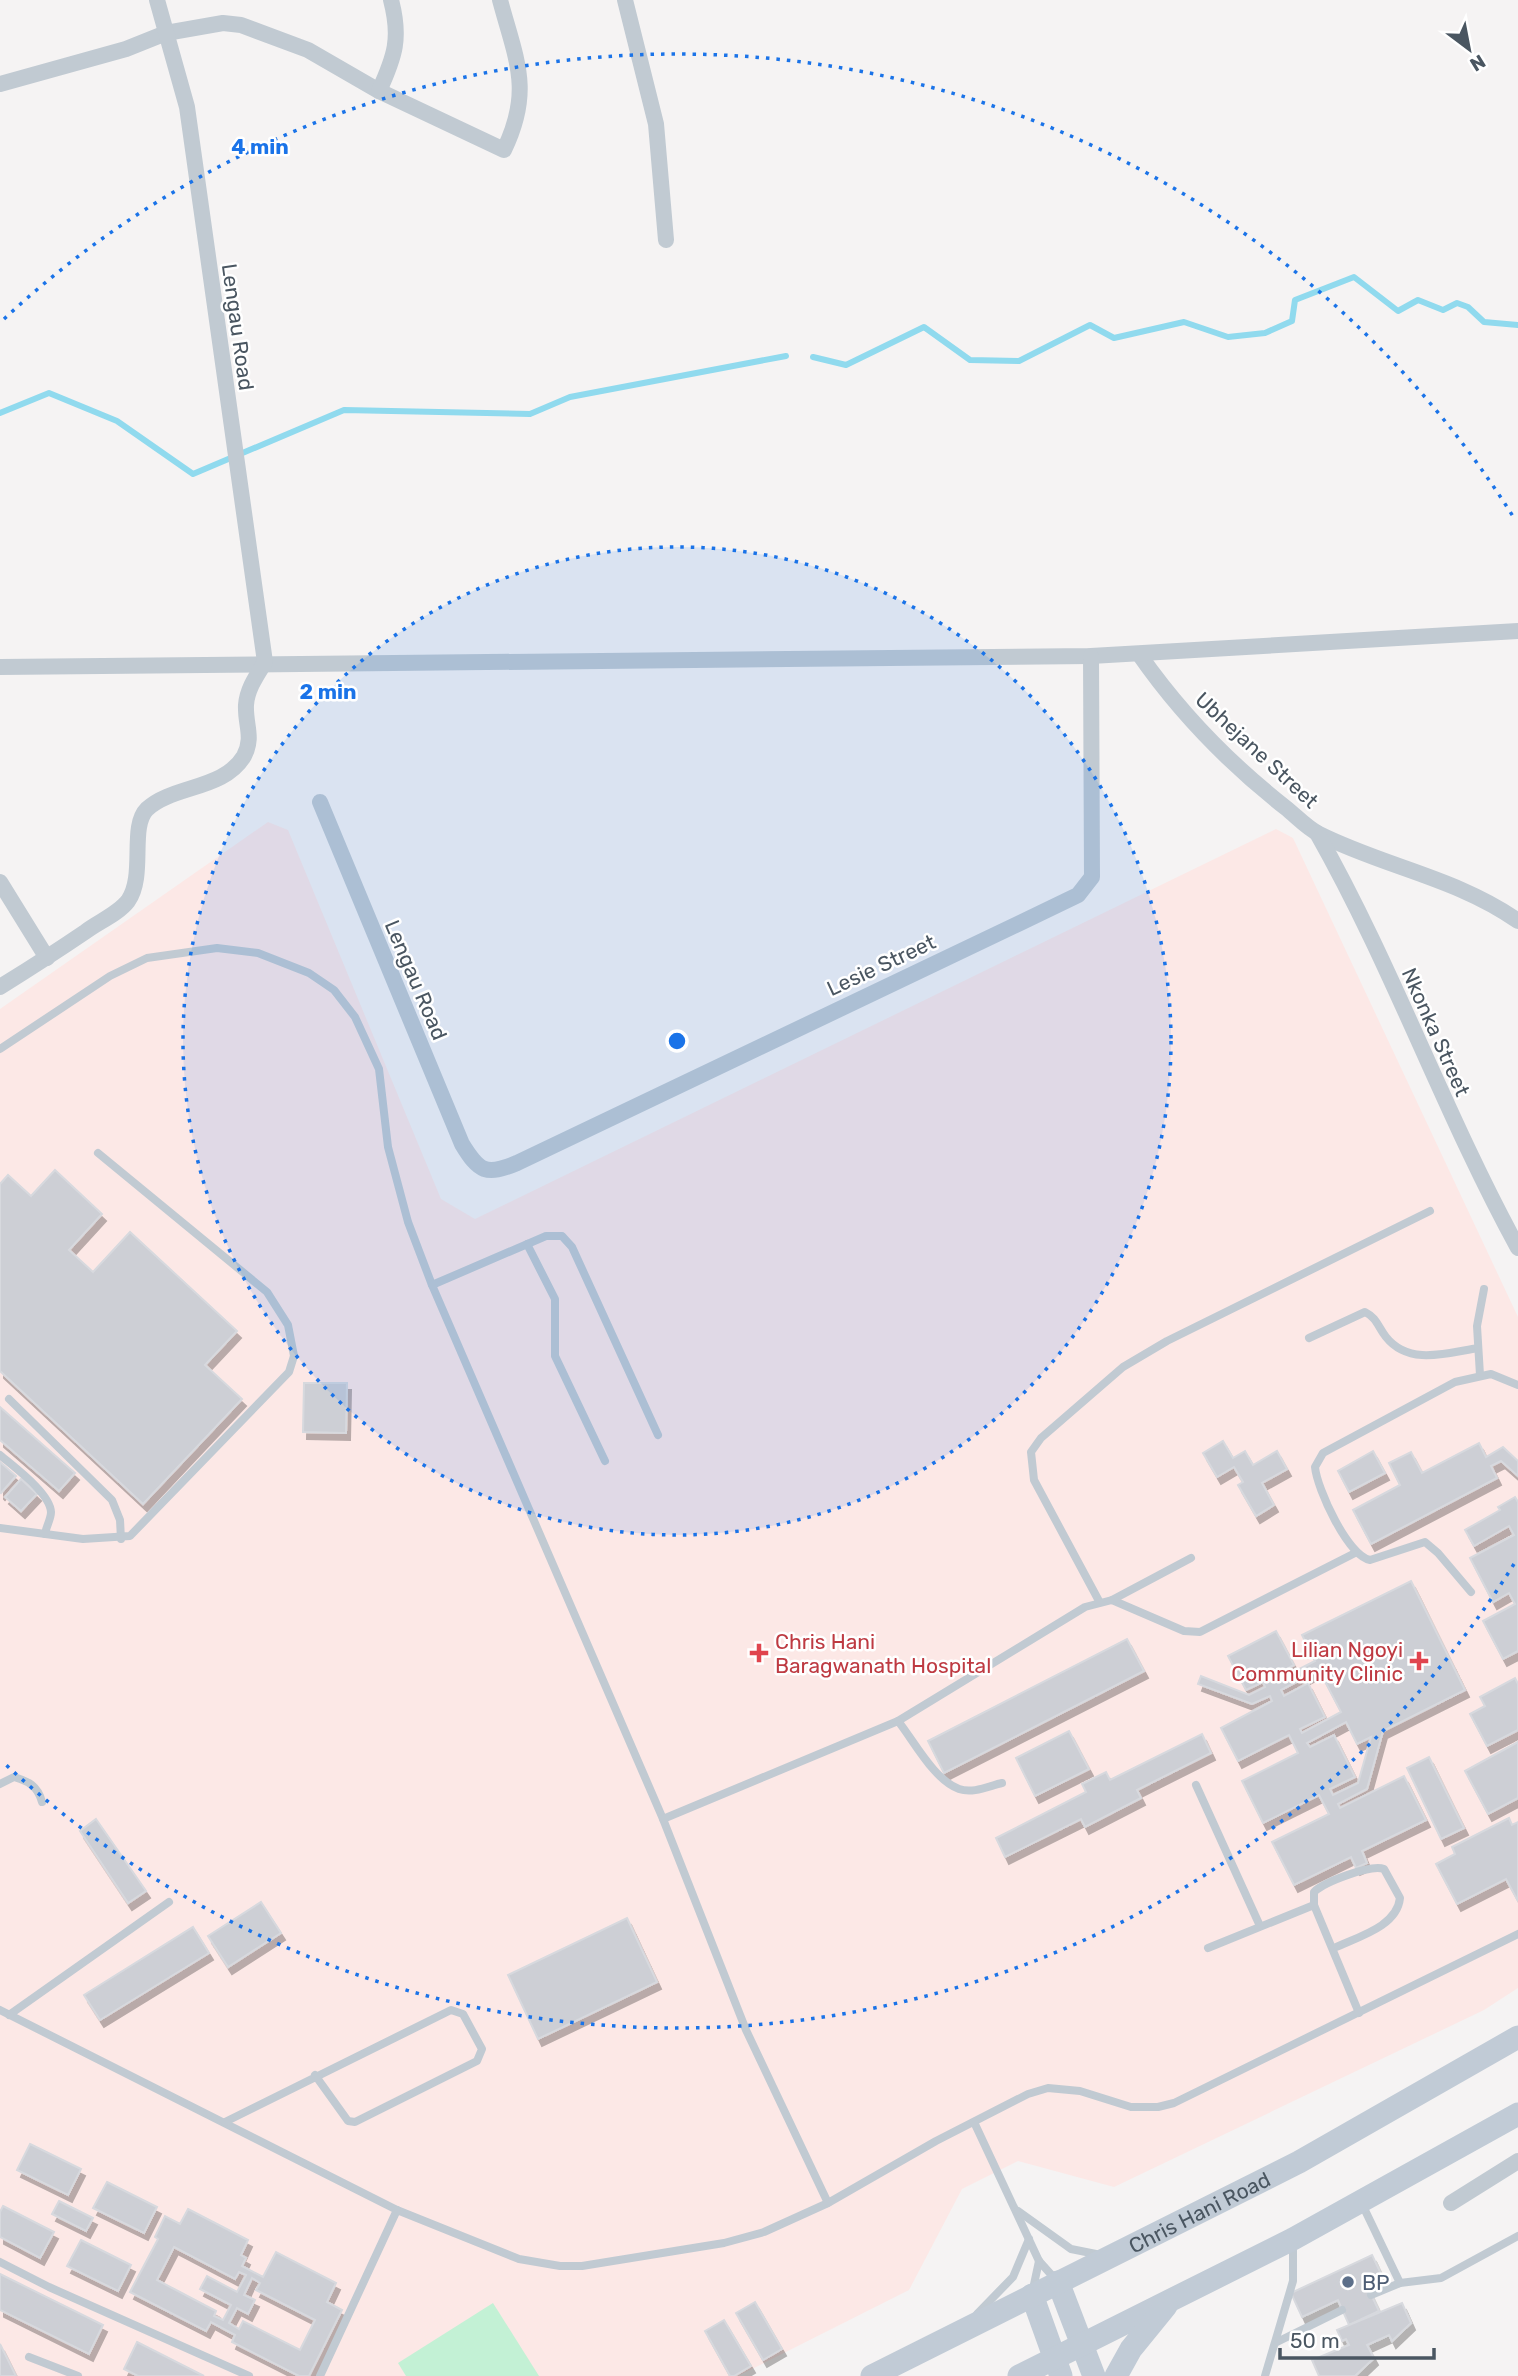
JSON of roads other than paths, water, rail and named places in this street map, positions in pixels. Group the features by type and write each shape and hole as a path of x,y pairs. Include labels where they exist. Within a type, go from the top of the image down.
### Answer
{"main road":[{"name":"Chris Hani Road","path":"872,2376 1300,2162 1518,2037"},
{"path":"1019,2376 1059,2367 1083,2343 1293,2239 1518,2114"},
{"path":"1058,2282 1094,2376"},
{"path":"1032,2295 1059,2367"},
{"path":"1116,2376 1131,2349 1172,2299"}],"street":[{"name":"Lengau Road","path":"157,0 187,107 221,366 253,565 265,662"},
{"path":"379,91 395,57 397,24 391,0"},
{"path":"0,84 126,48 166,33 223,23 241,25 308,50 379,91 504,150 517,123 522,95 520,71 500,0"},
{"path":"625,0 656,124 666,240"},
{"path":"0,667 265,662 452,665 1091,656 1518,631"},
{"name":"Ubhejane Street","path":"1139,654 1177,705 1212,743 1317,834 1446,882 1490,902 1518,921"},
{"name":"Lesie Street","path":"481,1168 494,1171 517,1163 1078,895 1092,877 1091,656"},
{"path":"0,987 47,958 128,901 137,878 139,824 149,807 226,773 242,759 251,741 246,704 252,683 265,662"},
{"name":"Lengau Road","path":"320,802 462,1144 481,1168"},
{"name":"Nkonka Street","path":"1317,834 1345,883 1476,1172 1518,1248"},
{"path":"0,882 47,958"},
{"path":"1451,2203 1518,2161"}],"lane":[{"path":"0,1049 110,976 147,958 217,948 258,953 309,973 334,990 355,1017 379,1069 388,1147 408,1222 432,1285 663,1819 746,2030 828,2203"},
{"path":"0,1528 83,1539 121,1539 138,1531 289,1372 293,1343 288,1325 267,1292 98,1153"},
{"path":"1099,1601 1034,1480 1031,1452 1041,1438 1124,1367 1167,1341 1430,1211"},
{"path":"432,1285 546,1236 562,1236 572,1247 658,1436"},
{"path":"527,1244 555,1298 555,1356 605,1461"},
{"path":"1480,1375 1477,1326 1484,1289"},
{"path":"1309,1338 1365,1312 1377,1321 1397,1348 1407,1354 1433,1355 1478,1348"},
{"path":"1471,1592 1425,1542 1370,1560 1355,1553 1320,1489 1317,1460 1323,1453 1439,1389 1491,1374 1518,1385"},
{"path":"9,1399 112,1500 120,1520 121,1539"},
{"path":"0,1455 39,1489 48,1504 51,1511 45,1534"},
{"path":"1112,1600 1184,1630 1200,1632 1355,1553"},
{"path":"663,1819 898,1721 1085,1606 1112,1600 1191,1558"},
{"path":"898,1721 941,1777 959,1789 977,1790 1002,1783"},
{"path":"0,1784 14,1777 29,1781 40,1794 42,1802"},
{"path":"1196,1785 1261,1926"},
{"path":"1334,1948 1386,1923 1399,1906 1398,1890 1384,1869 1378,1867 1320,1885 1314,1892 1314,1905 1359,2012"},
{"path":"9,2015 169,1902"},
{"path":"1208,1948 1314,1905"},
{"path":"0,2010 397,2210 519,2259 582,2266 746,2238 779,2227 1028,2094 1048,2088 1080,2091 1131,2108 1158,2107 1518,1934"},
{"path":"225,2122 315,2075 451,2010 463,2014 482,2049 477,2061 355,2122 348,2121 342,2115 315,2075"},
{"path":"974,2122 1039,2261 1058,2282"},
{"path":"1361,2202 1400,2283"},
{"path":"320,2376 397,2210"},
{"path":"1016,2210 1071,2249 1111,2256"},
{"path":"1371,2295 1400,2283 1441,2278 1518,2236"},
{"path":"957,2333 1005,2288 1020,2264 1029,2238"},
{"path":"1265,2376 1293,2281 1293,2239"},
{"path":"1032,2295 1039,2261"},
{"path":"0,2262 249,2376"},
{"path":"1277,2342 1342,2310"},
{"path":"29,2357 78,2376"}],"waterway":[{"path":"813,357 846,365 924,327 970,360 1019,361 1090,325 1114,338 1184,322 1228,337 1265,333 1292,321 1295,300 1354,277 1398,311 1418,300 1443,310 1457,303 1468,307 1484,322 1518,325"},
{"path":"0,413 49,393 117,421 193,474 344,410 530,414 570,397 786,356"}],"place":[{"name":"Chris Hani Baragwanath Hospital","path":"759,1653"},
{"name":"Lilian Ngoyi Community Clinic","path":"1419,1661"},
{"name":"BP","path":"1348,2282"}]}
